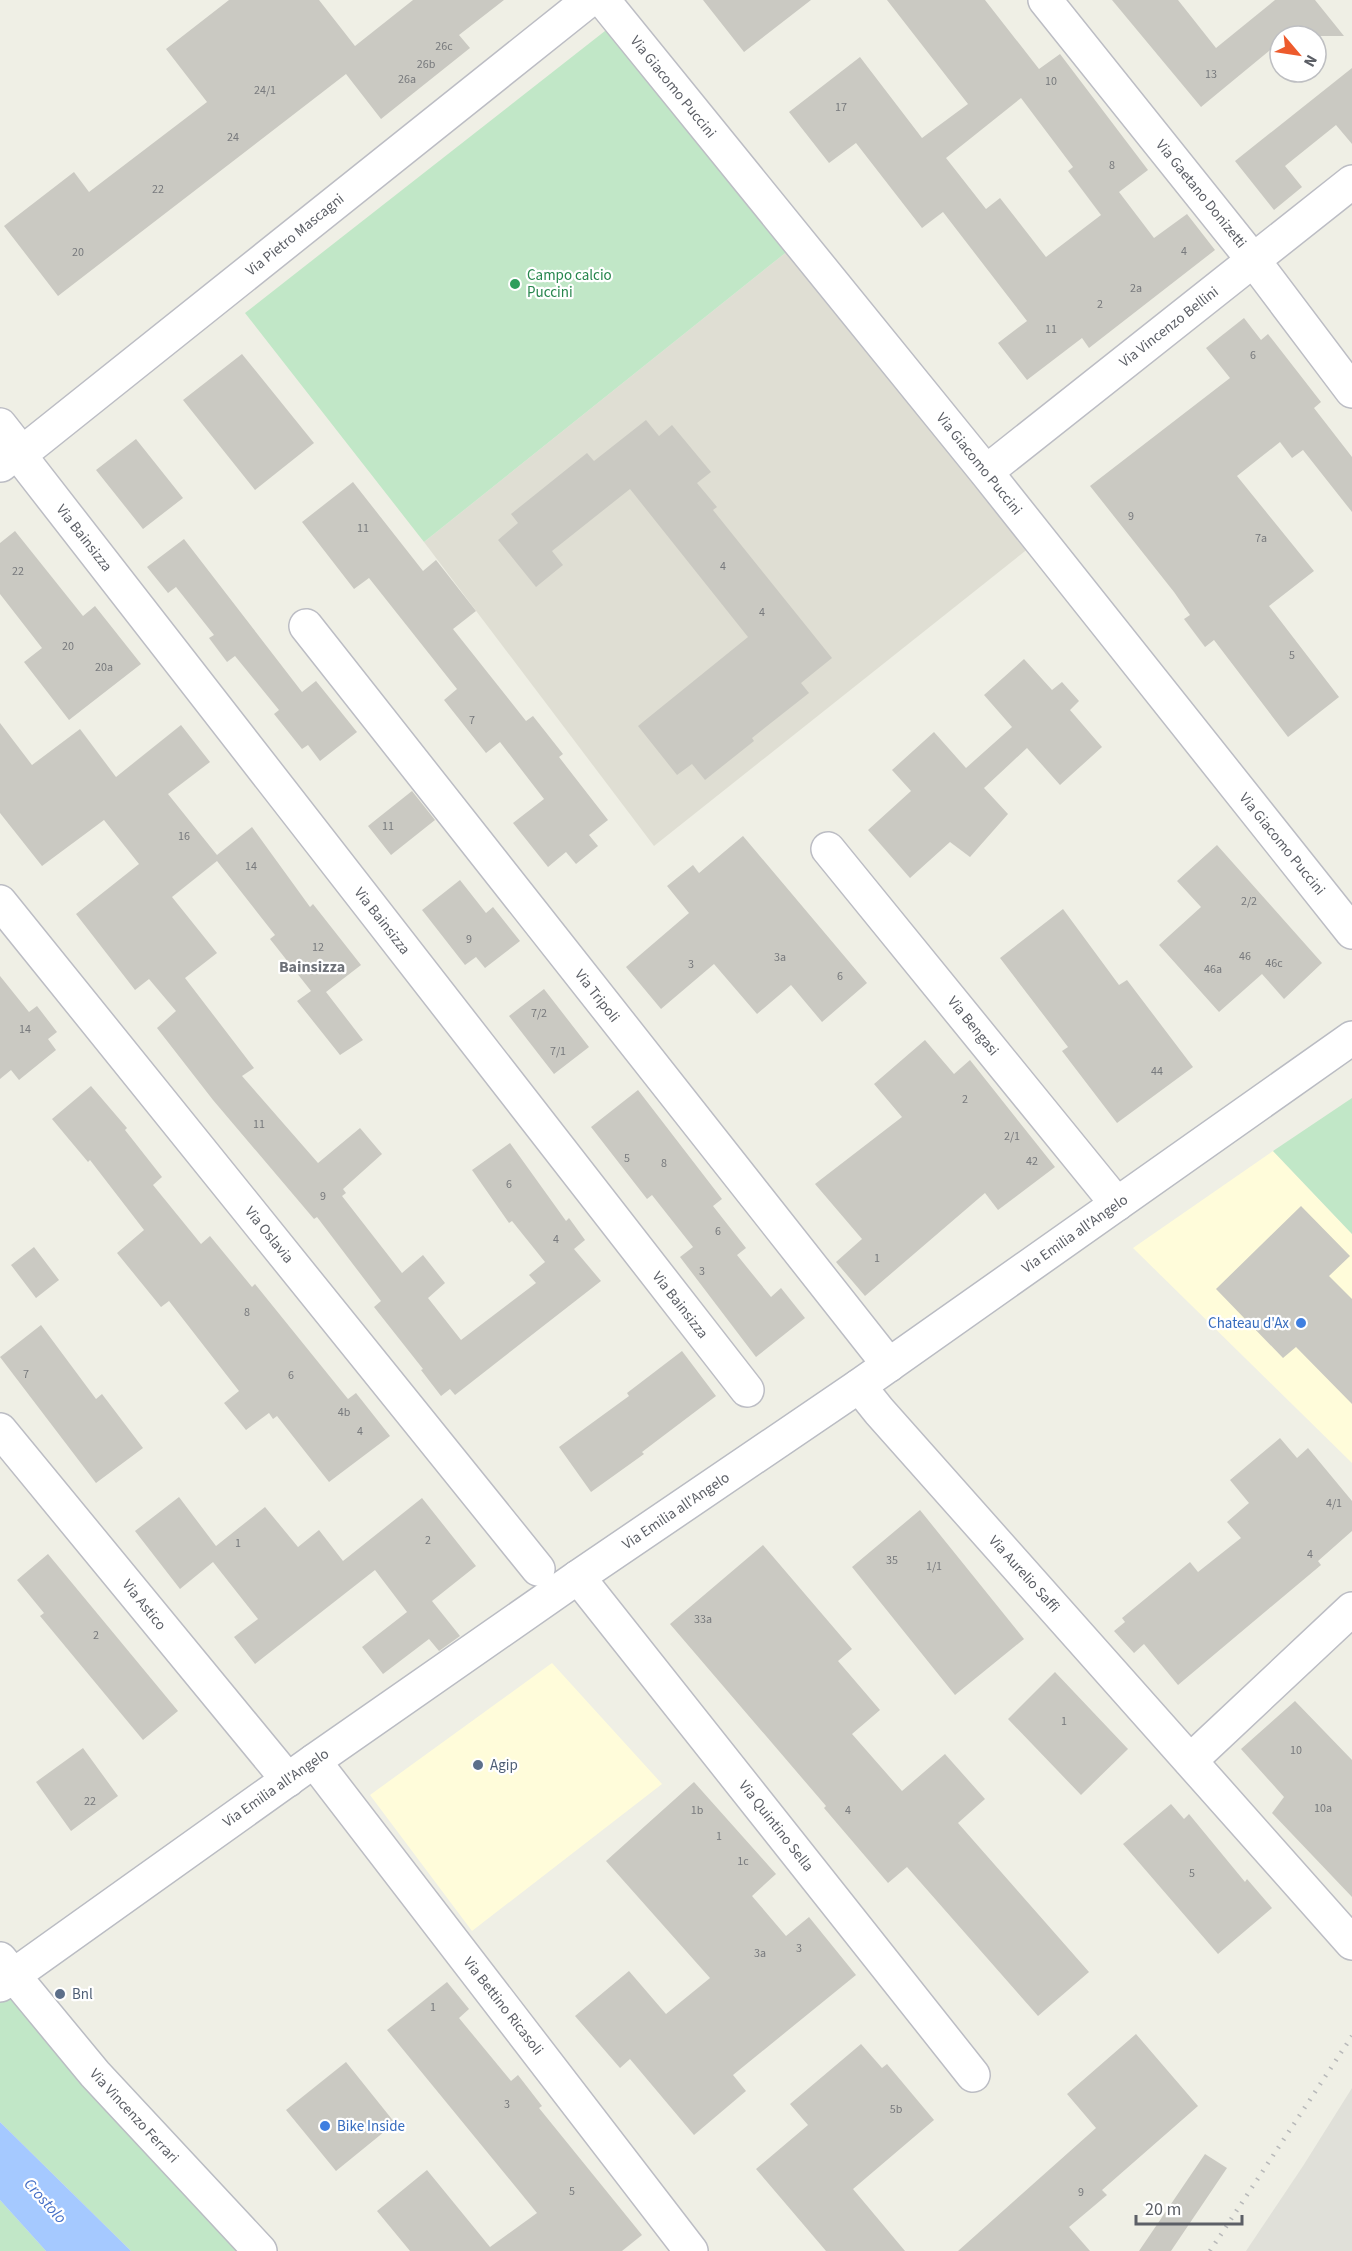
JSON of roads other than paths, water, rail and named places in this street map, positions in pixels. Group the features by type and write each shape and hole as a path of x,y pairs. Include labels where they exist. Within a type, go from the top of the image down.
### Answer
{"street":[{"name":"Via Pietro Mascagni","path":"13,457 589,0"},
{"name":"Via Giacomo Puccini","path":"603,0 986,472 1352,932"},
{"name":"Via Gaetano Donizetti","path":"1045,0 1254,261 1352,391"},
{"name":"Via Vincenzo Bellini","path":"986,472 1352,182"},
{"name":"Via Bainsizza","path":"0,424 13,457 747,1390"},
{"name":"Via Tripoli","path":"306,626 889,1365"},
{"name":"Via Bengasi","path":"828,849 1117,1204"},
{"name":"Via Oslavia","path":"0,902 538,1569"},
{"name":"Via Emilia all'Angelo","path":"4,1974 288,1780 578,1577 859,1386 1352,1038"},
{"name":"Via Aurelio Saffi","path":"859,1386 886,1420 1352,1943"},
{"name":"Via Astico","path":"0,1430 288,1780"},
{"name":"Via Quintino Sella","path":"578,1577 973,2075"},
{"path":"1190,1761 1352,1609"},
{"name":"Via Bettino Ricasoli","path":"315,1761 691,2251"},
{"name":"Via Vincenzo Ferrari","path":"4,1974 260,2251"}],"water":[{"name":"Crostolo","path":"0,2122 131,2251 46,2251 0,2200"}],"railway":[{"path":"1210,2251 1352,2036"}],"place":[{"name":"Campo calcio Puccini","path":"515,284"},
{"name":"Chateau d'Ax","path":"1301,1323"},
{"name":"Agip","path":"478,1765"},
{"name":"Bnl","path":"60,1994"},
{"name":"Bike Inside","path":"325,2126"}],"district":[{"name":"Bainsizza","path":"312,967"}]}
